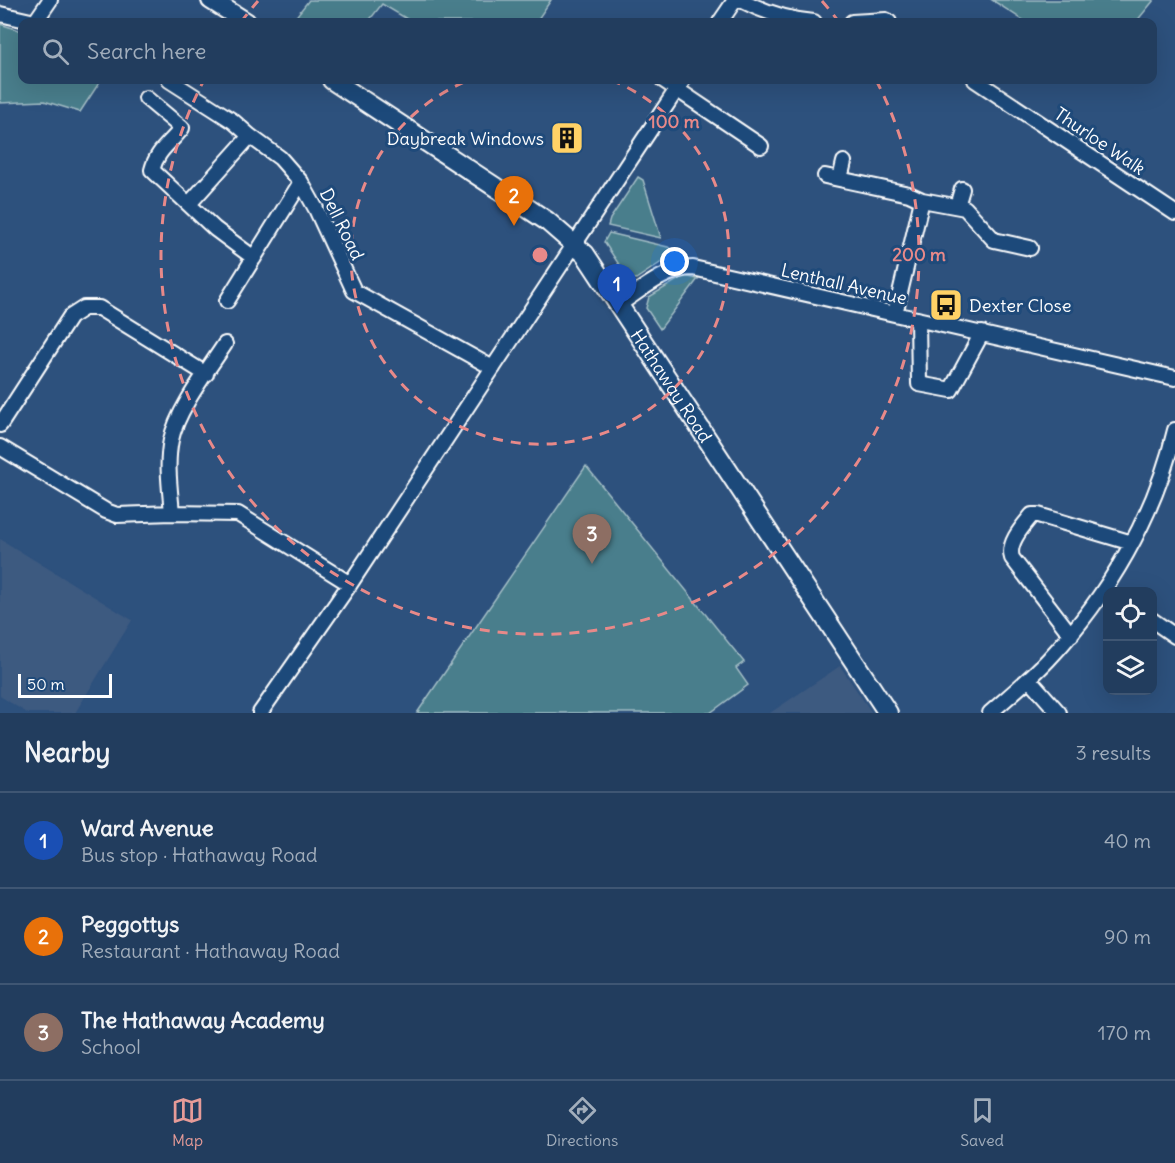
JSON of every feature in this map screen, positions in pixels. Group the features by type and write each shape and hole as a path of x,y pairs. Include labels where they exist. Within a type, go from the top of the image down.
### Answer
{"street":[{"path":"38,18 50,0"},
{"path":"211,0 240,18"},
{"path":"723,18 735,0"},
{"path":"741,0 786,18"},
{"path":"0,14 18,18"},
{"name":"Dell Road","path":"175,84 233,121 280,158 301,182 339,255 354,291 493,368"},
{"name":"Hathaway Road","path":"338,84 547,221 575,243 594,266 888,713"},
{"path":"260,713 350,584 680,84 761,146"},
{"name":"Thurloe Walk","path":"981,84 1175,213"},
{"path":"146,98 182,128 173,140 155,156 152,170 215,229 254,258"},
{"path":"189,204 250,136"},
{"path":"840,179 844,162"},
{"path":"825,176 965,208 994,240 1030,248"},
{"path":"227,301 301,182"},
{"path":"957,206 962,189"},
{"path":"895,314 922,200"},
{"name":"Lenthall Avenue","path":"618,305 670,273 682,268 693,268 1175,378"},
{"path":"0,425 70,317 84,308 99,308 206,374"},
{"path":"918,319 919,384 951,390 982,333"},
{"path":"172,513 168,462 175,424 225,344"},
{"path":"1110,587 1151,503 1170,452 1175,430"},
{"path":"0,447 106,511 117,515 238,514 350,584"},
{"path":"1071,635 1012,558 1011,546 1028,520 1032,515 1038,515 1132,543"},
{"path":"990,713 1029,679 1071,635 1103,596"},
{"path":"1157,623 1175,636"},
{"path":"1029,679 1059,713"}],"shaded area":[{"path":"0,539 132,620 75,713 27,713 0,696"},
{"path":"840,666 872,713 770,713 788,701"}],"green space":[{"path":"309,0 551,0 539,18 405,18 382,4 371,18 295,18"},
{"path":"992,0 1154,0 1139,18 1020,18"},
{"path":"0,24 18,30 18,84 98,84 80,112 44,101 0,103"},
{"path":"638,177 643,180 661,238 608,226 610,219"},
{"path":"609,233 668,247 672,255 636,279 628,278 604,242"},
{"path":"684,276 698,279 660,329 646,308 649,297"},
{"path":"586,466 744,662 736,668 748,685 710,713 417,713"}],"place":[{"name":"Daybreak Windows","path":"567,138"},
{"name":"Peggottys","path":"514,226"},
{"name":"Dexter Close","path":"946,305"},
{"name":"Ward Avenue","path":"617,314"},
{"name":"The Hathaway Academy","path":"592,564"}]}
